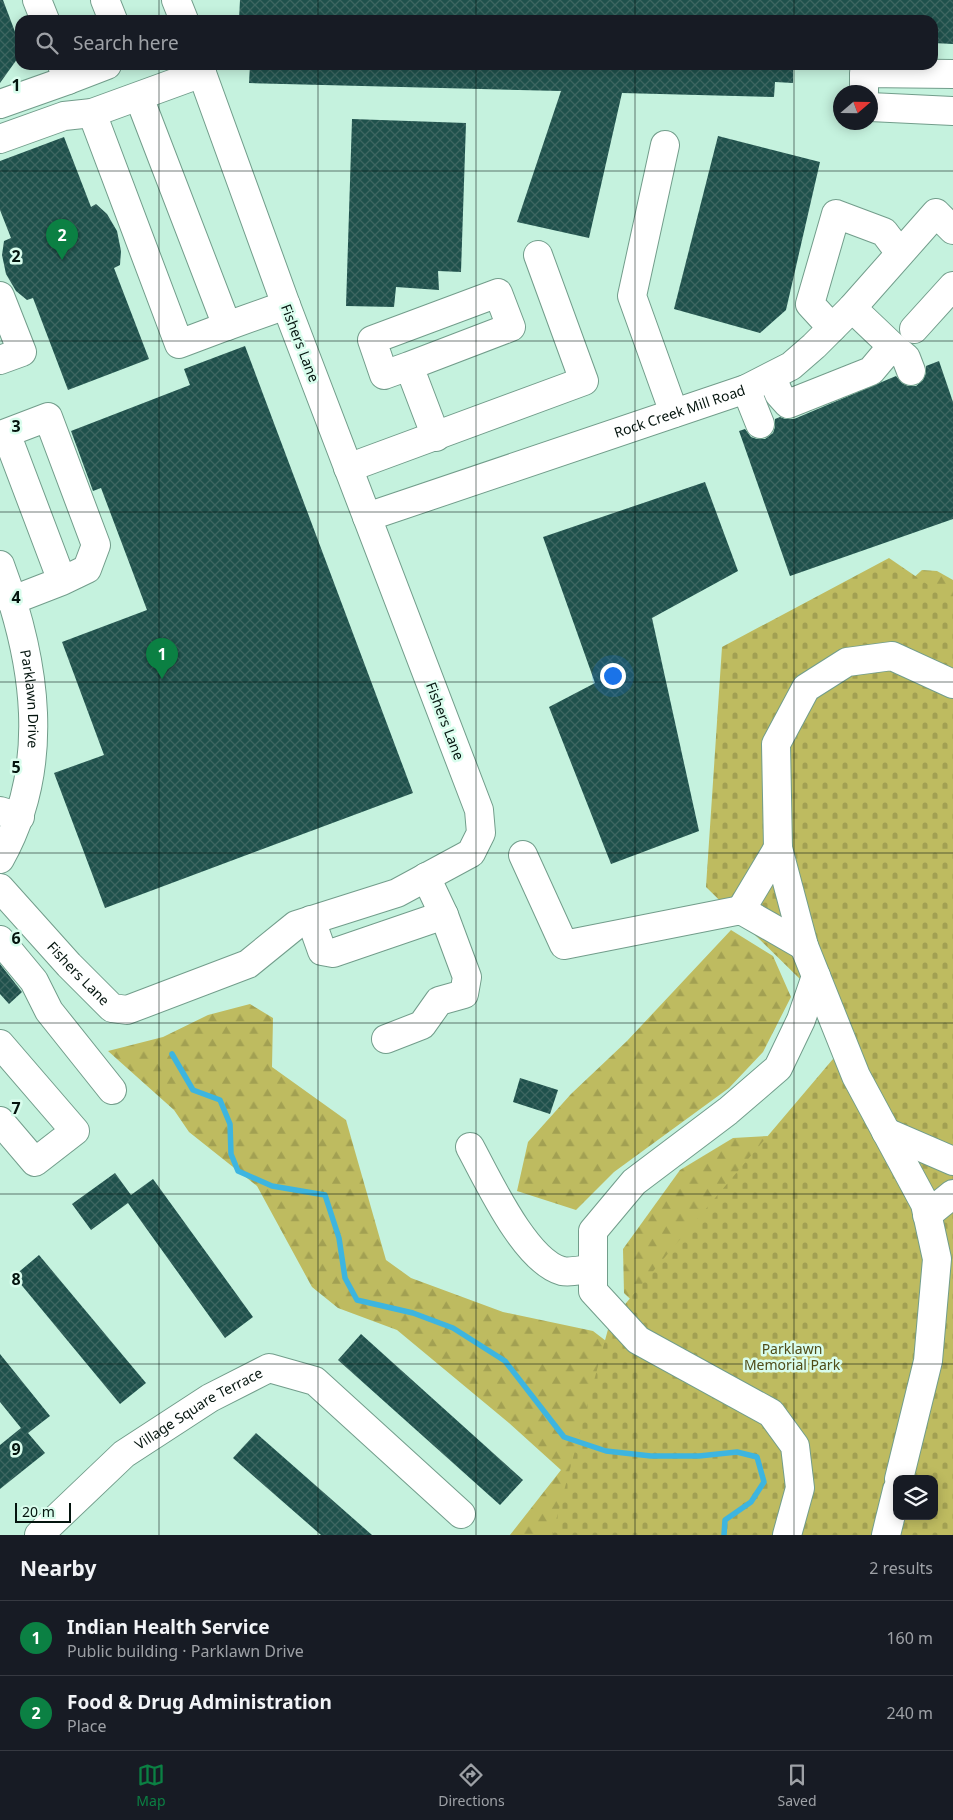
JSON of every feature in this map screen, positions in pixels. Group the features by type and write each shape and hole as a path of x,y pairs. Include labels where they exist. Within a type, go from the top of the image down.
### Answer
{"street":[{"path":"37,0 43,15"},
{"path":"105,0 111,15"},
{"path":"176,0 182,15"},
{"path":"0,139 64,116 92,113 139,97 199,70"},
{"name":"Fishers Lane","path":"0,888 112,1008 127,1010 248,964 296,925 397,893 471,853 481,833 478,810 286,305 201,70"},
{"path":"0,104 65,72"},
{"path":"864,85 864,73 953,74"},
{"path":"139,97 227,326"},
{"path":"878,107 953,111"},
{"path":"92,113 179,344 286,305"},
{"path":"665,145 632,296 674,412"},
{"path":"832,328 810,304 836,214 884,232 900,253"},
{"name":"Rock Creek Mill Road","path":"367,517 746,389 772,377 791,366 832,328 900,253 944,222"},
{"path":"348,468 584,381 538,255"},
{"path":"914,329 953,286"},
{"path":"0,296 22,352 0,360"},
{"path":"852,308 906,358 911,371"},
{"path":"772,377 779,394 788,404 871,371 892,346"},
{"path":"409,366 436,437"},
{"path":"746,389 760,424"},
{"path":"6,597 62,581 87,569 96,545 48,417 6,433 62,581"},
{"name":"Parklawn Drive","path":"0,565 6,597 23,636 31,683 35,736 29,785 10,814 0,859"},
{"path":"901,1475 928,1361 935,1303 937,1258 925,1204 856,1076 804,946 778,848 776,744 806,688 846,662 892,656 946,679 953,684"},
{"path":"741,910 778,848"},
{"path":"523,856 564,945 741,910 804,946"},
{"path":"386,1039 422,1025 440,1001 464,994 467,977 444,915 426,877"},
{"path":"311,920 322,951 333,953 444,915"},
{"path":"0,940 34,981 49,1011 112,1090"},
{"path":"787,1535 800,1488 795,1446 771,1413 638,1340 593,1291 593,1231 634,1182 728,1112 778,1068 801,1020 816,976"},
{"path":"0,1044 75,1131 35,1162 0,1121"},
{"path":"886,1132 953,1161"},
{"path":"470,1147 515,1231 551,1266 564,1272 593,1268"},
{"path":"928,1215 953,1194"},
{"name":"Village Square Terrace","path":"39,1535 124,1454 210,1398 269,1368 315,1381 461,1514"},
{"path":"886,1535 893,1506"}],"green space":[{"name":"Parklawn Memorial Park","path":"889,558 953,602 953,1535 552,1535 610,1322 855,1033 706,887 722,647"},
{"path":"922,570 937,571 953,580 953,616 910,581"},
{"path":"731,930 773,956 791,997 763,1052 729,1088 614,1172 576,1210 517,1191 528,1142 571,1094 627,1041"},
{"path":"250,1004 273,1018 272,1067 346,1120 386,1260 411,1278 503,1312 593,1331 632,1361 761,1535 510,1535 561,1470 509,1423 397,1330 338,1308 312,1287 257,1186 189,1132 174,1110 108,1051 163,1037 208,1015"},
{"path":"768,1136 660,1328 624,1293 623,1249 680,1170 733,1138"}],"building":[{"path":"0,0 3,0 15,32 15,62 0,83"},
{"path":"240,0 953,0 953,44 938,43 938,15 239,15"},
{"path":"250,70 793,70 793,83 775,82 774,97 622,93 589,238 517,222 561,91 249,83"},
{"path":"352,119 466,123 461,272 438,271 439,290 396,287 394,307 346,306"},
{"path":"718,136 820,162 786,310 760,333 674,309"},
{"path":"64,137 91,207 96,204 107,214 117,231 121,251 120,265 114,268 149,359 68,390 33,298 27,300 16,291 6,274 2,255 4,241 11,238 0,210 0,161"},
{"path":"245,346 413,793 105,908 54,773 104,755 62,642 147,610 101,488 93,491 71,431 190,385 184,369"},
{"path":"939,361 953,402 953,519 790,576 739,431 745,429 751,437 765,439 773,433 775,419 780,417 794,419 896,376 902,383 908,386 916,386 923,380 926,366"},
{"path":"705,482 738,571 652,618 699,831 611,864 549,707 595,683 543,537"},
{"path":"0,964 22,992 9,1004 0,994"},
{"path":"520,1078 558,1090 550,1114 513,1102"},
{"path":"115,1173 131,1195 153,1179 253,1317 225,1338 128,1203 91,1230 72,1204"},
{"path":"39,1255 146,1383 120,1404 14,1276"},
{"path":"361,1334 523,1480 500,1505 338,1360"},
{"path":"0,1354 50,1416 28,1433 45,1453 0,1489 0,1445 21,1428 0,1402"},
{"path":"256,1433 372,1535 321,1535 233,1458"}],"waterway":[{"path":"172,1054 193,1090 220,1100 230,1124 231,1154 238,1171 272,1186 325,1195 339,1238 345,1278 357,1300 413,1313 453,1328 505,1361 564,1437 606,1451 651,1456 699,1456 737,1452 757,1457 764,1482 751,1502 725,1520 724,1535"}],"place":[{"name":"Food & Drug Administration","path":"62,260"},
{"name":"Indian Health Service","path":"162,679"}]}
